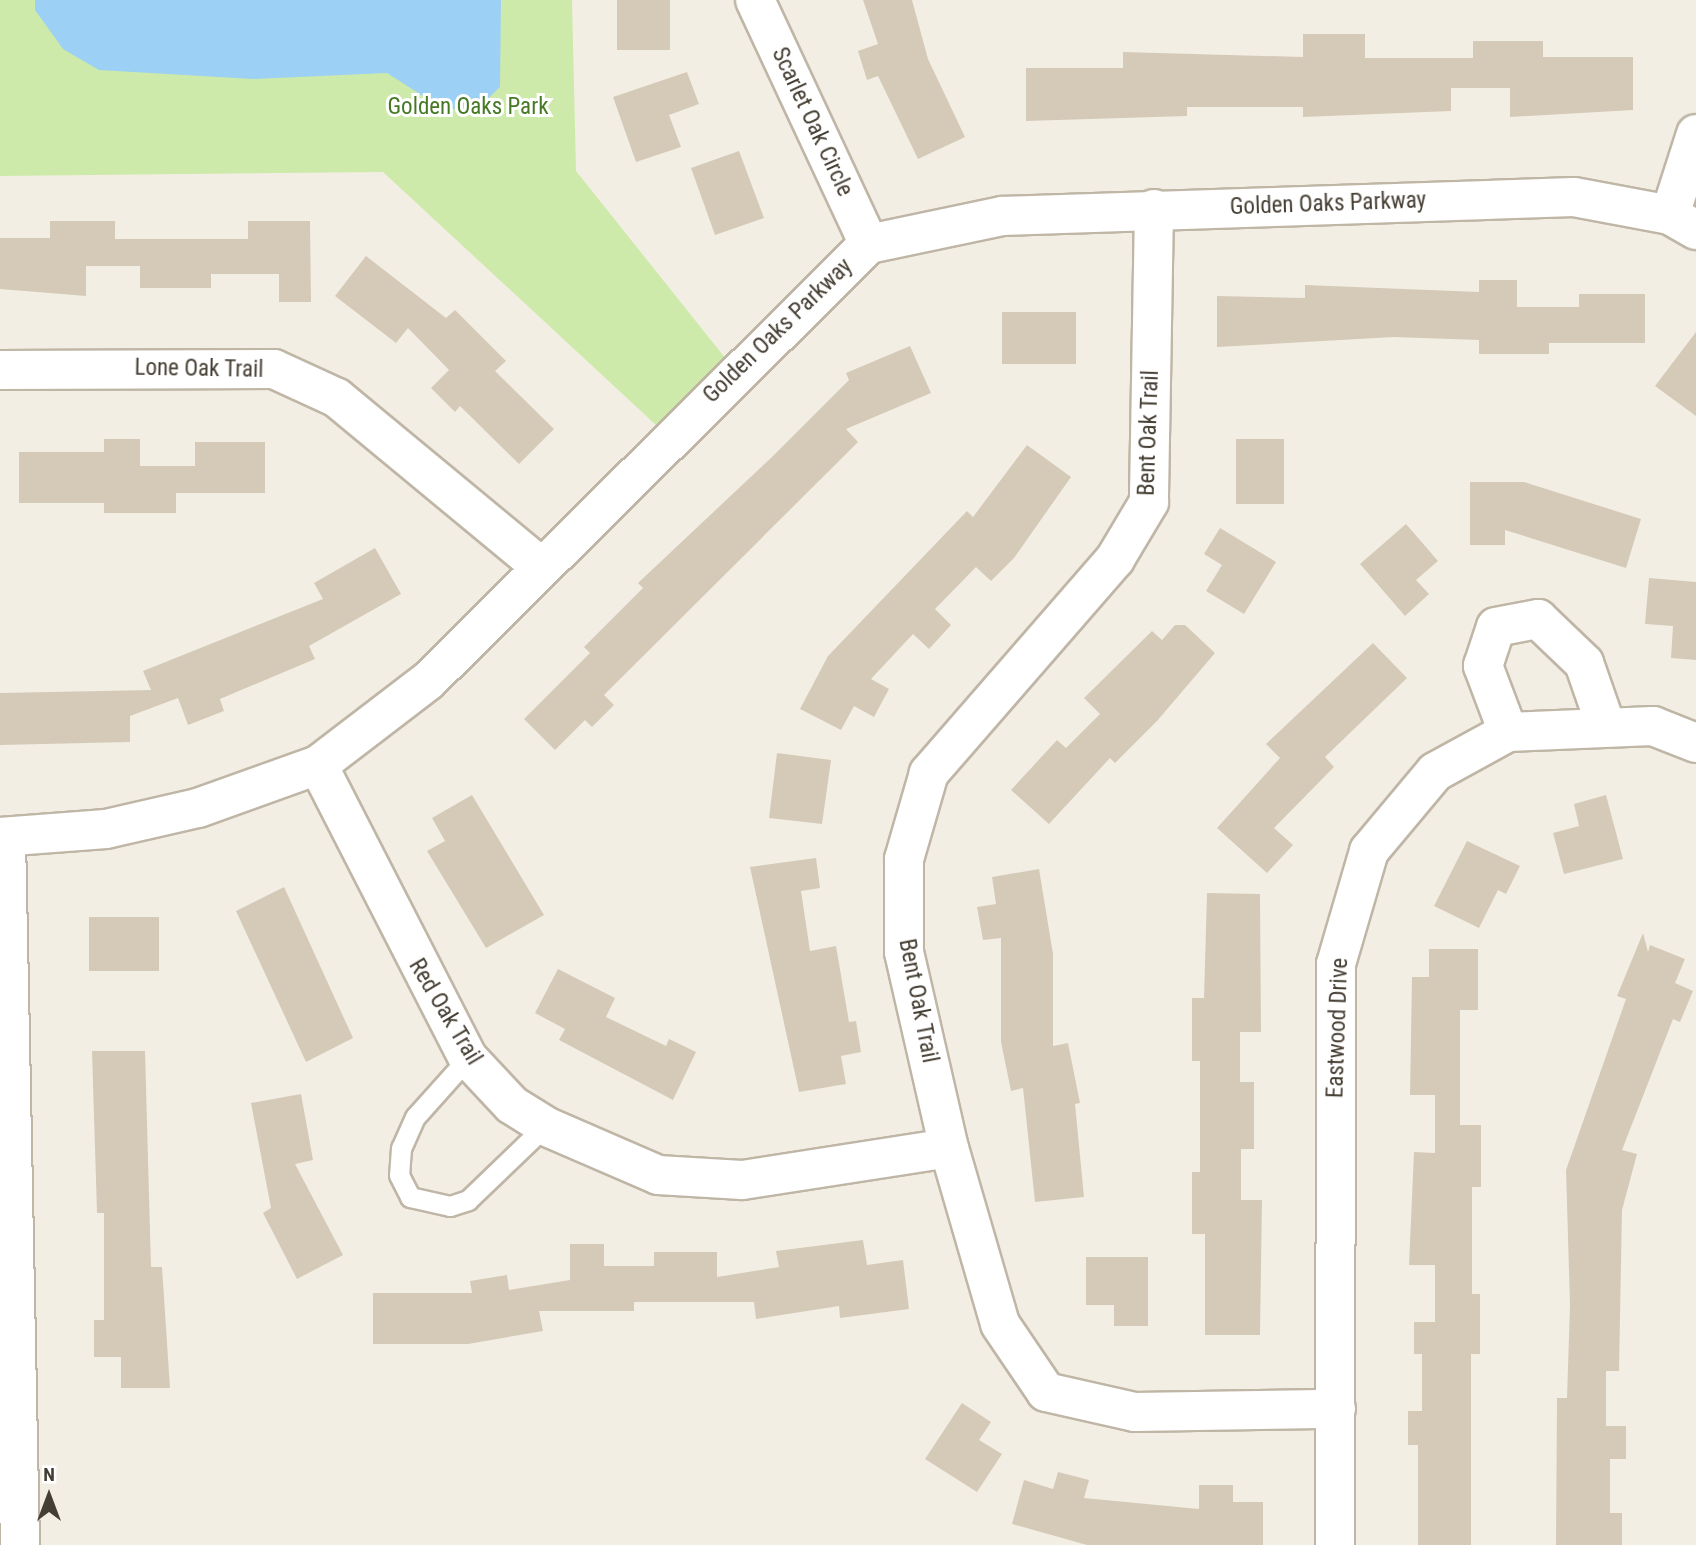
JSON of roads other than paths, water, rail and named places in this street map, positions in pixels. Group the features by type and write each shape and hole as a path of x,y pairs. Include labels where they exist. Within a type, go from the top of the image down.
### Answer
{"street":[{"name":"Scarlet Oak Circle","path":"755,0 869,244"},
{"path":"1683,223 1696,134"},
{"name":"Golden Oaks Parkway","path":"3,837 106,829 198,808 318,765 428,681 869,244 1002,216 1574,197 1683,223"},
{"name":"Bent Oak Trail","path":"1153,209 1149,502 1115,559 929,774 904,859 904,952 949,1148 1000,1324 1046,1392 1135,1412 1336,1409"},
{"name":"Lone Oak Trail","path":"0,370 274,369 337,398 541,567"},
{"path":"1508,732 1483,666 1496,627 1538,619 1584,663 1606,726"},
{"name":"Eastwood Drive","path":"1335,1545 1336,964 1368,851 1435,772 1508,732 1653,726 1696,743"},
{"name":"Red Oak Trail","path":"318,765 468,1058 512,1105 545,1126 658,1175 742,1180 949,1148"},
{"path":"3,837 7,1219 20,1545"}],"lane":[{"path":"468,1058 415,1116 401,1148 399,1175 410,1197 450,1206 468,1200 545,1126"}],"water":[{"path":"35,0 501,0 500,87 479,107 445,110 387,73 253,79 99,70 63,49 35,10"}],"park label":[{"name":"Golden Oaks Park","path":"468,107"}]}
